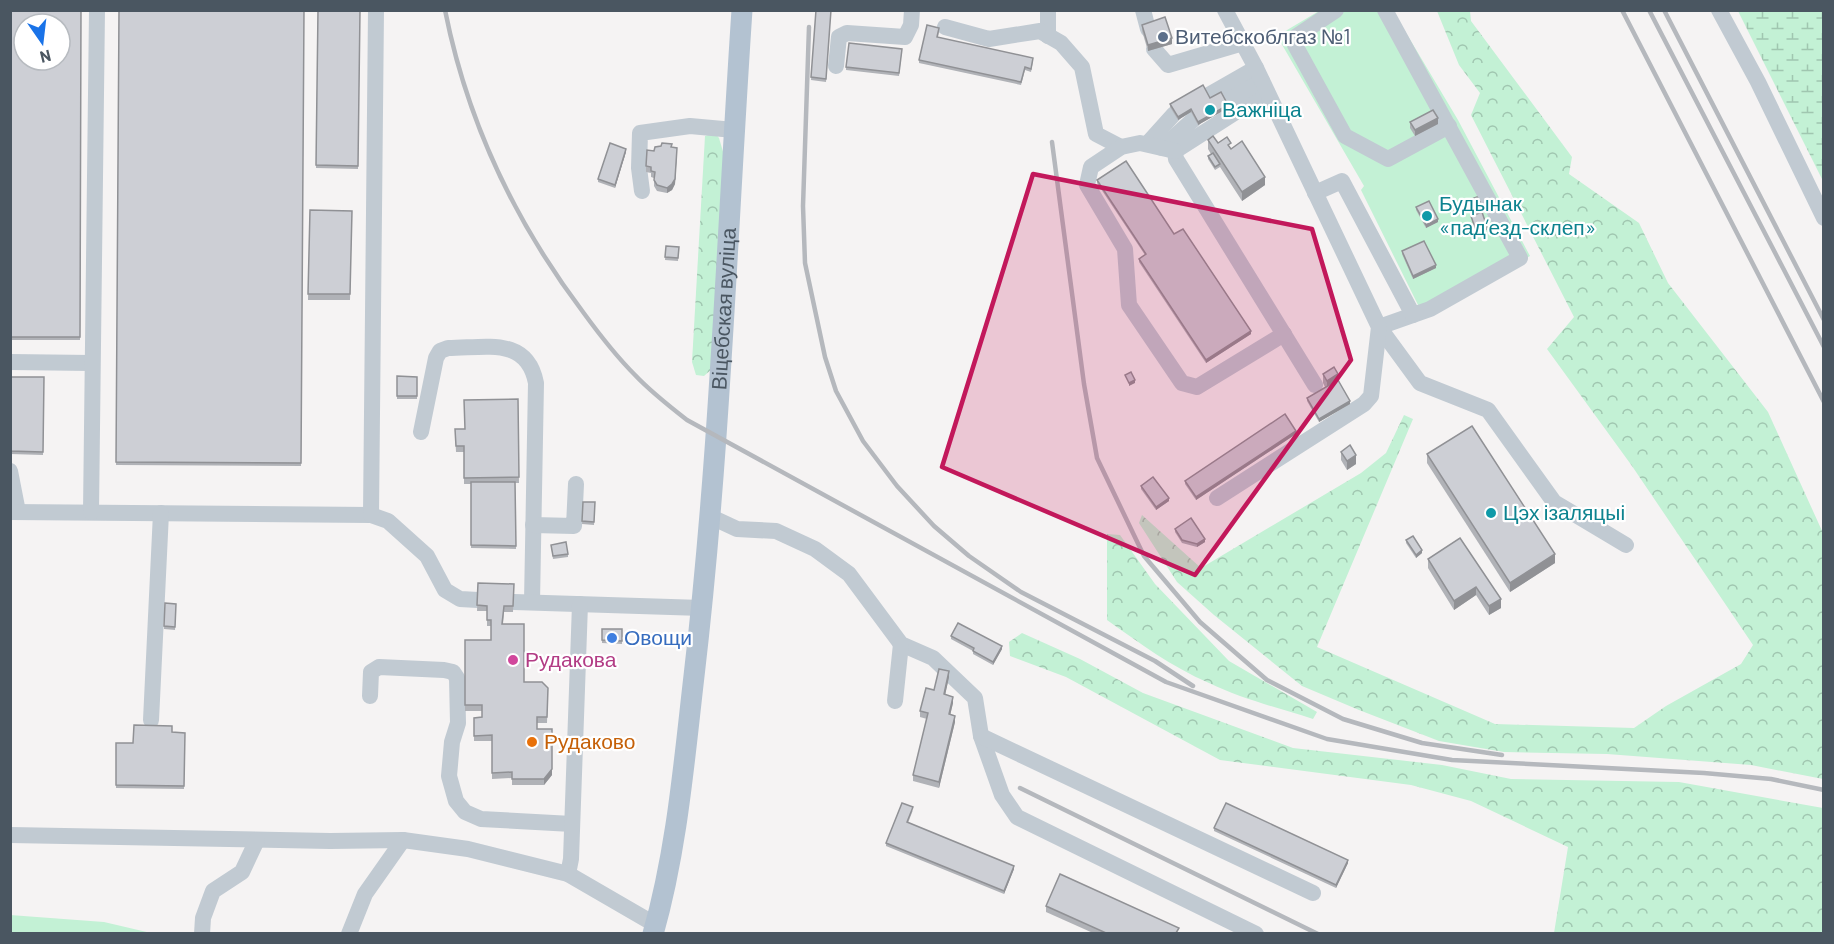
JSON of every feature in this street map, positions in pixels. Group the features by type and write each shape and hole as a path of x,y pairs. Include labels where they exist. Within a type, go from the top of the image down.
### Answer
{"main road":[{"name":"Віцебская вуліца","path":"655,929 672,848 702,608 724,327 742,10"}],"street":[{"path":"91,512 97,10"},
{"path":"371,515 376,10"},
{"path":"836,66 839,38 847,33 905,37 911,25 912,10"},
{"path":"1048,10 1048,36"},
{"path":"1143,10 1148,29"},
{"path":"1225,10 1262,80 1379,327 1420,383 1488,411 1554,502 1626,545"},
{"path":"1336,10 1294,38 1295,45 1345,136 1388,159 1449,126"},
{"path":"1379,327 1430,309 1520,258 1386,10"},
{"path":"1719,10 1758,82 1824,218"},
{"path":"945,27 988,39 1040,31 1061,43 1082,67 1096,134 1121,147"},
{"path":"1155,49 1168,65 1243,43"},
{"path":"1207,96 1262,80"},
{"path":"1225,102 1262,80"},
{"path":"1161,148 1262,80"},
{"path":"1161,148 1174,114"},
{"path":"1161,148 1194,119"},
{"path":"642,191 639,168 640,133 690,126 734,130"},
{"path":"1284,334 1197,387 1182,383 1129,305 1125,249 1087,184 1091,167 1121,147 1140,143 1161,148 1176,159 1284,334 1315,386"},
{"path":"1315,193 1342,181 1413,315"},
{"path":"1217,498 1364,404 1371,396 1379,327"},
{"path":"421,432 436,358 440,351 448,348 509,348 524,356 533,368 536,383 532,602"},
{"path":"10,362 92,363"},
{"path":"10,471 14,512 371,515 388,521 427,556 445,590 460,599 478,600"},
{"path":"533,525 574,526 576,484"},
{"path":"151,720 161,513"},
{"path":"709,516 737,529 776,531 815,549 849,574 901,644 933,658 975,698 981,736 1002,795 1017,817 1256,933"},
{"path":"514,602 702,608"},
{"path":"568,874 571,859 580,604"},
{"path":"895,701 901,644"},
{"path":"370,696 371,672 379,667 453,672 457,678 458,723 452,742 449,776 456,801 465,812 481,819 572,824"},
{"path":"981,736 1313,893"},
{"path":"10,835 257,840 403,840 468,849 568,874 655,929"},
{"path":"202,933 203,918 213,891 242,872 257,840"},
{"path":"349,933 365,894 403,840"}],"highlighted area":[{"path":"1033,174 1312,229 1351,360 1195,575 942,467"}],"green space":[{"path":"1319,11 1393,11 1458,120 1530,256 1423,315 1361,190 1364,186 1277,36"},
{"path":"1437,11 1470,11 1471,21 1572,157 1569,174 1639,223 1668,283 1768,412 1823,533 1823,779 1751,765 1607,754 1504,752 1439,741 1302,686 1177,582 1139,523 1142,515 1201,568 1361,473 1386,453 1404,415 1413,419 1317,647 1495,724 1634,728 1666,706 1741,664 1753,645 1632,466 1547,349 1574,317 1471,115 1480,93 1459,65"},
{"path":"1738,11 1823,11 1823,181"},
{"path":"715,133 719,138 724,155 712,369 704,376 696,375 692,362 705,136"},
{"path":"1107,534 1120,535 1155,584 1229,661 1317,712 1313,719 1222,689 1156,654 1107,620"},
{"path":"1022,633 1080,659 1143,693 1293,748 1442,765 1511,779 1679,782 1823,808 1823,933 1554,933 1568,847 1471,801 1411,785 1220,760 1066,677 1010,656 1009,642"},
{"path":"10,915 104,922 151,933 11,933"}],"building":[{"path":"10,10 81,10 80,337 10,337"},
{"path":"119,10 304,10 301,463 116,462"},
{"path":"318,10 360,10 358,166 316,165"},
{"path":"816,10 831,10 826,79 811,77"},
{"path":"1165,17 1172,38 1148,45 1142,25"},
{"path":"927,25 939,28 937,37 1033,58 1031,69 1025,67 1021,82 919,60"},
{"path":"849,43 902,49 899,73 846,67"},
{"path":"1203,85 1210,98 1221,92 1228,105 1198,122 1191,109 1178,117 1170,104"},
{"path":"1433,110 1438,118 1415,130 1410,122"},
{"path":"1213,136 1218,143 1227,137 1231,143 1228,145 1231,149 1242,141 1265,177 1242,192 1208,140"},
{"path":"610,143 626,149 615,185 598,179"},
{"path":"662,143 672,144 671,147 677,148 675,179 667,188 657,185 654,180 655,172 651,171 651,167 646,166 647,150 654,151 655,147 661,146"},
{"path":"1213,153 1220,164 1215,167 1208,156"},
{"path":"1126,161 1174,234 1183,229 1251,331 1206,360 1139,259 1146,254 1097,180"},
{"path":"1477,197 1480,202 1474,205 1472,199"},
{"name":"Будынак «падʼезд-склеп»","path":"1429,201 1438,219 1426,225 1416,207"},
{"path":"310,210 352,211 350,294 308,294"},
{"path":"1482,212 1487,227 1476,231 1471,216"},
{"path":"1424,241 1436,265 1413,276 1402,251"},
{"path":"666,246 679,247 678,258 665,257"},
{"path":"1334,367 1338,374 1327,381 1323,374"},
{"path":"1131,372 1135,380 1129,383 1125,375"},
{"path":"397,376 417,377 417,396 397,396"},
{"path":"10,377 44,377 43,452 10,451"},
{"path":"1338,380 1350,401 1319,419 1307,398"},
{"path":"518,399 519,477 464,478 464,446 456,446 455,429 465,429 464,400"},
{"path":"1285,414 1296,431 1196,497 1185,481"},
{"name":"Цэх ізаляцыі","path":"1472,426 1555,554 1510,583 1427,454"},
{"path":"1350,445 1356,455 1347,461 1341,452"},
{"path":"1153,477 1169,498 1156,507 1141,486"},
{"path":"471,482 515,482 516,546 471,545"},
{"path":"583,502 595,502 594,522 582,521"},
{"path":"1191,518 1205,539 1197,544 1182,540 1175,529"},
{"path":"1413,536 1422,550 1416,555 1406,540"},
{"path":"1460,538 1501,599 1489,606 1476,587 1454,601 1428,559"},
{"path":"566,542 568,554 553,556 551,545"},
{"path":"478,583 514,584 513,606 504,606 502,624 524,624 524,682 542,682 548,688 547,717 537,717 537,729 552,729 552,769 544,779 512,779 512,772 492,773 492,735 474,736 474,718 482,717 482,705 465,705 465,640 491,640 491,620 487,620 487,606 477,605"},
{"path":"165,603 176,604 175,627 164,626"},
{"path":"958,623 1002,646 993,662 973,651 974,648 951,636"},
{"name":"Овощи","path":"602,629 622,629 622,641 602,640"},
{"path":"939,669 949,671 944,694 953,697 949,714 955,716 939,782 913,775 928,713 920,711 926,688 934,690"},
{"path":"134,725 172,726 172,732 185,733 184,786 116,785 116,743 133,743"},
{"path":"902,803 913,807 907,822 1014,866 1004,891 886,843"},
{"path":"1226,803 1348,860 1336,885 1214,828"},
{"path":"1060,874 1179,928 1176,933 1106,933 1046,906"}],"railway":[{"path":"445,10 454,51 480,131 515,206 536,242 558,278 614,353 647,387 687,420 1166,682 1327,739 1452,760 1704,773 1771,779 1824,790"},
{"path":"1622,10 1824,402"},
{"path":"1649,10 1824,347"},
{"path":"1664,10 1824,320"},
{"path":"809,27 803,206 805,263 825,357 836,391 863,441 897,486 934,526 969,556 1021,592 1155,661 1193,686"},
{"path":"1052,142 1084,384 1097,458 1144,556 1200,622 1267,680 1343,719 1422,743 1502,755"},
{"path":"1020,788 1318,934"}],"place":[{"name":"Витебскоблгаз №1","path":"1163,37"},
{"name":"Важніца","path":"1210,110"},
{"name":"Будынак «падʼезд-склеп»","path":"1427,216"},
{"name":"Цэх ізаляцыі","path":"1491,513"},
{"name":"Овощи","path":"612,638"},
{"name":"Рудакова","path":"513,660"},
{"name":"Рудаково","path":"532,742"}]}
